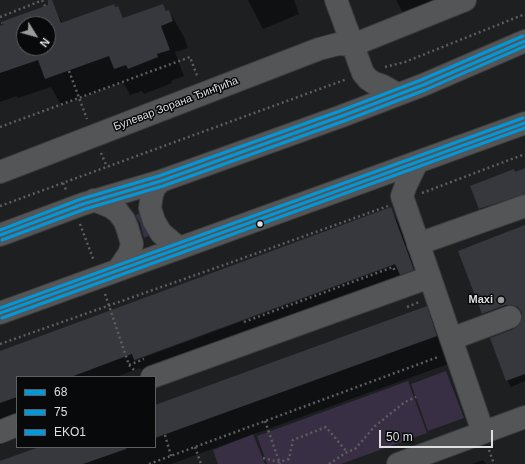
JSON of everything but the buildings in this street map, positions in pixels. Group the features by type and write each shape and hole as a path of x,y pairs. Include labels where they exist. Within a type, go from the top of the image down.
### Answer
{"street":[{"path":"336,0 363,72 368,79 374,83 397,94"},
{"name":"Булевар Зорана Ђинђића","path":"0,172 328,46 338,44 353,45 465,0"},
{"path":"0,235 94,200 161,180 353,111 423,85 521,44"},
{"path":"353,111 352,101 360,85 363,72"},
{"path":"0,313 525,123"},
{"path":"417,162 406,185 403,198 483,432"},
{"path":"372,179 384,184 403,198"},
{"path":"161,180 155,187 152,194 150,208 154,221 161,233 179,248"},
{"path":"94,200 111,207 118,212 128,227 132,244 129,254 118,270"},
{"path":"418,244 525,206"},
{"path":"152,367 430,277"},
{"path":"453,345 518,314"},
{"path":"398,464 525,417"},
{"path":"0,432 16,425"}],"path":[{"path":"0,17 43,0 45,6"},
{"path":"0,206 331,86 363,72 404,62 525,14"},
{"path":"0,127 190,57 203,93"},
{"path":"69,71 79,99"},
{"path":"0,344 236,263 403,198 525,154"},
{"path":"244,323 257,316 393,267"},
{"path":"149,464 265,421 453,345"},
{"path":"130,365 152,367"},
{"path":"328,464 347,452 355,449 375,426 405,402 416,397"},
{"path":"265,421 279,463"},
{"path":"263,458 279,463 289,460 293,440 326,427 347,452"},
{"path":"164,435 171,456"},
{"path":"195,447 201,464"}],"shaded area":[{"path":"142,213 143,222 149,236 144,238 140,223 135,215"},
{"path":"446,371 464,418 428,431 411,384"},
{"path":"408,381 427,433 341,464 267,464 257,436"},
{"path":"253,434 265,464 218,464 213,450"}],"transit line":[{"name":"EKO1","path":"0,230 81,199 159,176 340,111 421,80 523,36"},
{"name":"68","path":"0,235 83,204 161,181 342,116 423,85 525,41"},
{"name":"75","path":"2,240 85,209 163,186 344,121 425,90 525,46"},
{"name":"EKO1","path":"0,308 523,118"},
{"name":"68","path":"0,313 525,123"},
{"name":"75","path":"2,318 525,128"}],"place":[{"name":"Maxi","path":"501,300"}]}
